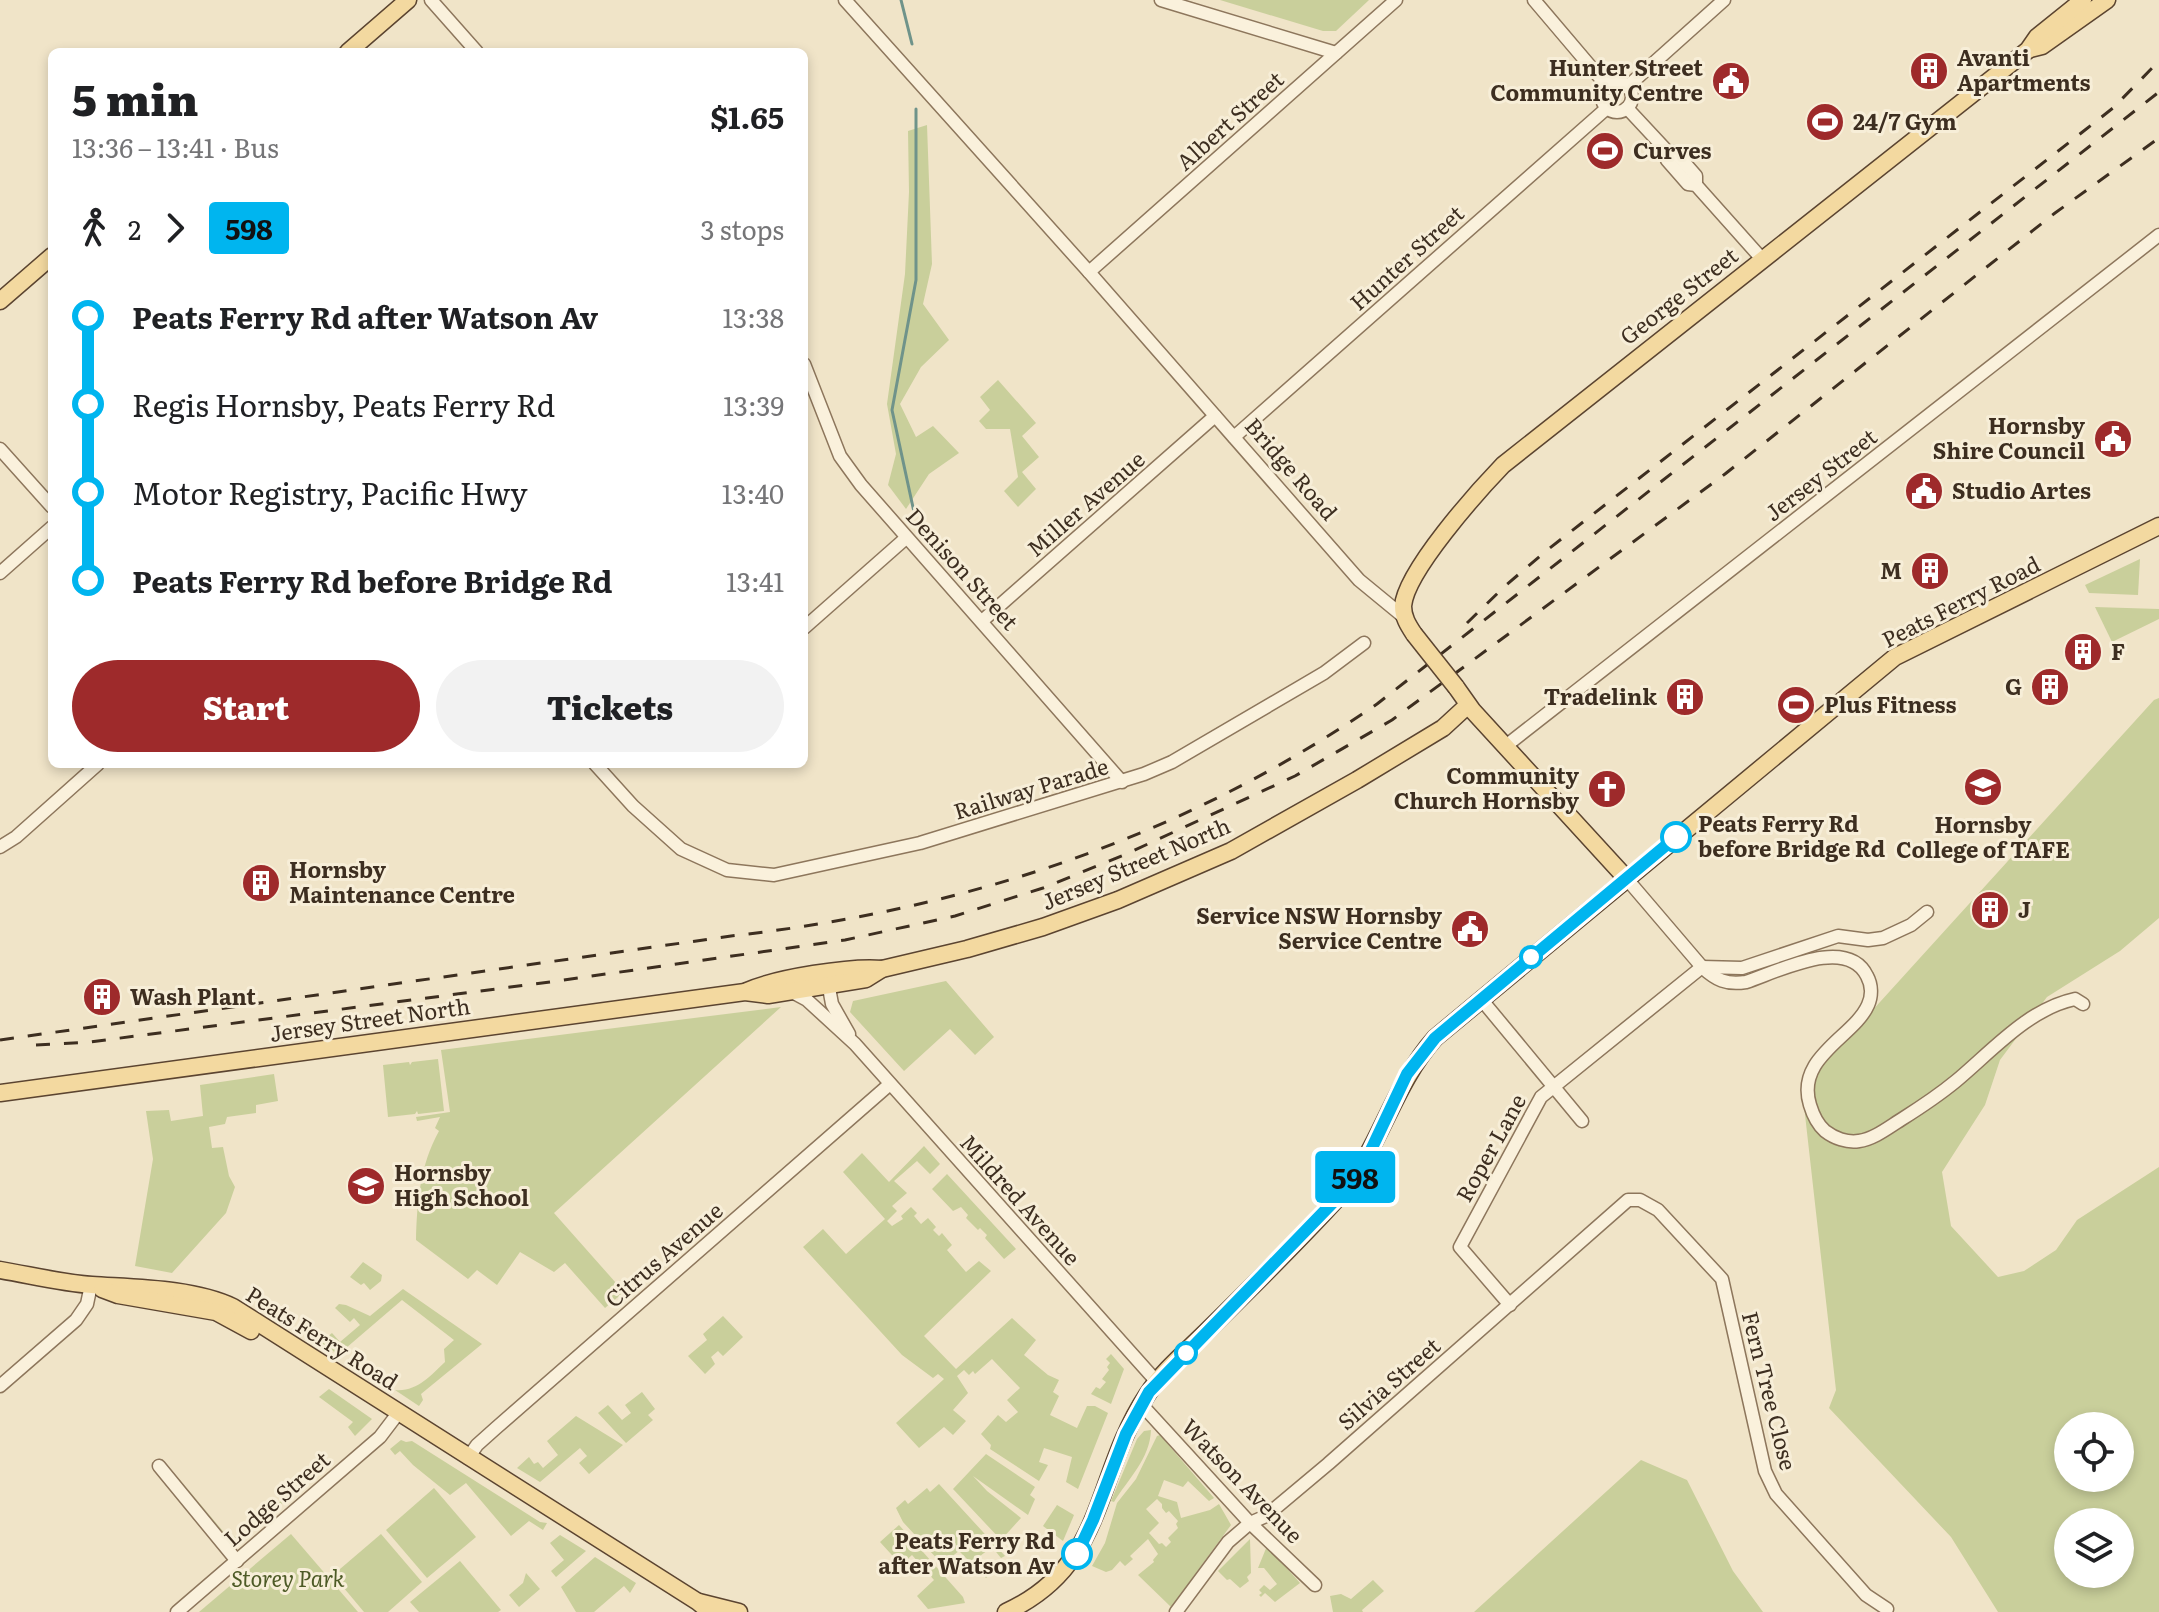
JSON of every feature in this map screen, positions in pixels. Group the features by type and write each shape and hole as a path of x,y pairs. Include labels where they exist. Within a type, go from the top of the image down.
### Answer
{"main road":[{"path":"353,48 408,0"},
{"name":"George Street","path":"1404,617 1405,596 1421,568 1474,495 1503,465 2028,50 2037,37 2083,0"},
{"name":"George Street","path":"2028,50 2042,46 2107,0"},
{"path":"0,301 48,259"},
{"name":"Peats Ferry Road","path":"1006,1612 1041,1594 1069,1567 1081,1547 1141,1404 1157,1382 1345,1190 1370,1152 1403,1083 1435,1038 1895,657 2159,526"},
{"name":"Bridge Road","path":"1404,617 1468,705 1626,878"},
{"name":"Jersey Street North","path":"0,1093 745,992 768,995 792,992 865,968 882,969 967,949 1043,927 1118,900 1214,859 1443,728 1468,705"},
{"name":"Jersey Street North","path":"745,992 765,983 828,980"},
{"name":"Peats Ferry Road","path":"0,1270 91,1285 118,1295 226,1316 396,1416 445,1454 468,1458 698,1608 739,1612"}],"street":[{"path":"431,0 473,48"},
{"name":"Bridge Road","path":"845,0 1359,580 1404,617"},
{"path":"1161,0 1336,53"},
{"name":"Albert Street","path":"1089,272 1396,0"},
{"path":"1534,0 1607,86"},
{"path":"1628,86 1724,0"},
{"path":"1619,81 1628,86 1632,99 1627,108 1615,112 1607,108 1602,95 1607,86 1619,81"},
{"name":"Hunter Street","path":"1234,437 1607,108"},
{"path":"1627,108 1668,152 1667,160 1688,184 1696,185 1762,259"},
{"name":"Jersey Street","path":"1507,745 2159,235"},
{"name":"Denison Street","path":"808,374 840,456 906,538 1122,782"},
{"name":"Miller Avenue","path":"982,621 1215,416"},
{"path":"0,449 48,503"},
{"path":"0,573 48,531"},
{"path":"808,624 906,538"},
{"name":"Railway Parade","path":"599,768 643,815 681,849 727,870 774,875 920,843 1122,782 1172,762 1324,673 1364,643"},
{"path":"0,847 16,837 94,768"},
{"name":"Bridge Road","path":"1626,878 1702,967"},
{"path":"1702,967 1742,968 1838,936 1868,940 1883,938 1911,925 1927,912"},
{"path":"1702,967 1717,980 1734,984 1837,955 1858,964 1866,972 1871,995 1868,1006 1832,1043 1810,1078 1808,1099 1814,1118 1822,1129 1848,1142 1869,1138 1916,1111 2011,1033 2056,1003 2075,999 2083,1004"},
{"name":"Roper Lane","path":"1510,1305 1460,1247 1541,1097 1702,967"},
{"name":"Mildred Avenue","path":"828,980 837,1015 855,1044"},
{"name":"Mildred Avenue","path":"792,992 807,1000 855,1044 1157,1382"},
{"path":"1481,999 1582,1121"},
{"name":"Citrus Avenue","path":"468,1458 496,1428 890,1084"},
{"name":"Silvia Street","path":"1176,1612 1228,1542 1290,1496 1628,1200 1640,1200"},
{"name":"Fern Tree Close","path":"1640,1200 1658,1210 1722,1279 1765,1471 1776,1494 1866,1595 1887,1609"},
{"path":"0,1386 76,1320 87,1304 91,1285"},
{"name":"Watson Avenue","path":"1141,1404 1250,1523 1315,1585"},
{"name":"Lodge Street","path":"177,1612 380,1437 396,1416"},
{"path":"159,1466 237,1561"}],"green space":[{"path":"1220,0 1369,0 1336,31 1323,31"},
{"path":"927,125 932,264 923,304 949,340 921,367 900,404 916,437 933,426 959,453 929,474 906,509 888,485 896,454 887,404 905,274 908,131"},
{"path":"998,380 1036,423 1022,436 1039,457 1022,472 1036,489 1018,507 1004,491 1018,477 1010,429 986,429 979,421 990,410 980,397"},
{"path":"2140,559 2138,595 2089,593 2085,585"},
{"path":"2095,607 2159,609 2159,619 2112,642"},
{"path":"2159,698 2159,918 2120,951 2047,997 2000,1060 1985,1105 1942,1172 1951,1226 1998,1277 2024,1271 2056,1250 2077,1220 2159,1167 2159,1612 1998,1612 1951,1537 1829,1408 1836,1390 1802,1088"},
{"path":"946,981 994,1037 975,1055 950,1029 904,1071 850,1012 853,1001"},
{"path":"781,1007 554,1213 624,1292 605,1308 565,1263 554,1272 520,1252 497,1285 477,1270 468,1279 416,1240 421,1184 439,1131 435,1128 440,1117 417,1121 416,1117 450,1112 441,1050"},
{"path":"438,1059 444,1111 418,1114 417,1111 415,1114 388,1117 383,1065 409,1062 410,1065 412,1062"},
{"path":"274,1074 278,1101 256,1105 256,1113 227,1117 225,1124 209,1127 212,1148 223,1147 229,1176 235,1187 226,1213 172,1273 135,1266 153,1159 146,1111 169,1110 171,1121 203,1116 200,1085"},
{"path":"924,1146 940,1164 930,1174 917,1161 894,1181 907,1193 892,1206 897,1211 887,1221 892,1226 903,1219 901,1216 911,1207 921,1224 928,1218 936,1227 933,1230 939,1236 942,1233 952,1245 947,1250 966,1272 979,1261 991,1271 924,1336 956,1369 1012,1318 1036,1340 1024,1355 1059,1380 1053,1392 1059,1396 1050,1415 1077,1428 1087,1406 1095,1406 1108,1413 1078,1489 1066,1482 1072,1457 1044,1448 1039,1462 1048,1465 1039,1481 990,1449 991,1445 981,1434 998,1415 1006,1422 1018,1412 1007,1400 1020,1388 992,1359 975,1374 973,1371 969,1375 964,1370 957,1376 968,1393 953,1410 966,1421 953,1435 944,1427 919,1448 896,1423 944,1379 938,1374 933,1378 902,1355 803,1247 823,1229 846,1254 885,1219 843,1172 862,1153 889,1182"},
{"path":"947,1174 1016,1249 1004,1259 985,1238 987,1235 966,1218 968,1215 961,1207 953,1211 932,1189"},
{"path":"363,1262 382,1275 381,1281 370,1290 364,1283 361,1285 350,1277"},
{"path":"403,1289 482,1344 421,1394 423,1400 419,1406 395,1390 417,1386 428,1378 445,1362 444,1349 454,1340 402,1300 346,1348 341,1356 320,1343 332,1333 340,1342 360,1325 354,1318 350,1322 335,1308 339,1304 370,1316"},
{"path":"723,1316 743,1337 723,1356 718,1351 711,1357 715,1364 705,1374 688,1356 707,1340 703,1334"},
{"path":"1111,1354 1124,1369 1111,1404 1091,1394 1106,1382 1102,1379 1109,1370 1107,1367 1110,1363 1106,1359"},
{"path":"329,1389 372,1419 355,1436 348,1427 353,1422 319,1397"},
{"path":"642,1392 655,1409 648,1415 653,1420 626,1443 598,1413 608,1405 622,1420 631,1413 625,1405"},
{"path":"576,1416 623,1445 589,1474 579,1463 587,1456 580,1448 540,1482 517,1468 529,1457 534,1464 538,1462 543,1468 558,1455 547,1441"},
{"path":"1151,1430 1143,1459 1114,1502 1111,1501 1137,1439 1144,1431"},
{"path":"1160,1435 1214,1498 1209,1501 1188,1481 1183,1487 1164,1480 1158,1496 1177,1502 1181,1518 1210,1510 1219,1504 1231,1525 1171,1607 1138,1575 1154,1562 1158,1554 1148,1539 1130,1556 1133,1559 1125,1566 1120,1561 1106,1572 1092,1566 1105,1543 1117,1503 1136,1479","holes":["1157,1499 1166,1513 1169,1511 1178,1521 1178,1528 1168,1538 1171,1542 1166,1547 1149,1533 1159,1523 1146,1509"]},
{"path":"401,1440 412,1441 540,1522 547,1523 543,1530 529,1521 511,1536 466,1483 450,1495 400,1451 395,1455 390,1449"},
{"path":"986,1454 1035,1487 1030,1495 1035,1499 1028,1515 973,1476 1021,1518 1001,1540 953,1489"},
{"path":"1641,1460 1687,1480 1733,1571 1763,1612 1474,1612"},
{"path":"170,1468 227,1536 238,1537 295,1489 296,1492 238,1540 230,1541"},
{"path":"939,1484 1005,1556 1001,1558 992,1547 980,1556 991,1574 986,1578 959,1551 942,1564 903,1522 896,1508 905,1500 908,1504 927,1488 930,1492"},
{"path":"434,1488 476,1537 427,1578 386,1530"},
{"path":"1057,1505 1074,1515 1063,1541 1043,1526"},
{"path":"899,1525 965,1603 928,1609 917,1596 934,1580 912,1555 901,1565 880,1542"},
{"name":"Storey Park","path":"291,1534 358,1612 199,1612"},
{"path":"381,1534 422,1582 388,1612 364,1612 333,1575"},
{"path":"560,1535 586,1551 556,1577 551,1571 564,1560 550,1543"},
{"path":"1250,1539 1251,1573 1247,1577 1249,1581 1240,1588 1218,1571"},
{"path":"1267,1546 1300,1583 1275,1602 1265,1593 1261,1597 1259,1595 1264,1585 1270,1590 1277,1584 1264,1568 1258,1568"},
{"path":"595,1557 636,1583 630,1593 624,1586 594,1612 576,1612 561,1587"},
{"path":"460,1561 501,1610 419,1612 410,1602"},
{"path":"526,1573 540,1589 519,1607 509,1595 523,1583"},
{"path":"1373,1580 1384,1591 1363,1612 1333,1612 1330,1596 1341,1594 1351,1599"}],"waterway":[{"path":"901,0 912,44"},
{"path":"914,512 892,410 916,280 916,109"}],"railway":[{"path":"1467,623 1546,551 2113,108 2159,61"},
{"path":"0,1040 818,924 903,908 987,886 1069,860 1149,829 1227,793 1303,751 1377,704 2159,92"},
{"path":"36,1045 90,1042 845,940 955,916 1043,888 1124,855 1295,776 1392,720 1725,474 2055,213 2159,138"}],"bus line":[{"name":"598","path":"1077,1554 1126,1434 1149,1392 1345,1190 1370,1152 1407,1074 1424,1051 1462,1015 1676,837"}],"place":[{"name":"Avanti Apartments","path":"1929,71"},
{"name":"Hunter Street Community Centre","path":"1731,81"},
{"name":"24/7 Gym","path":"1825,122"},
{"name":"Curves","path":"1605,151"},
{"name":"Hornsby Shire Council","path":"2113,439"},
{"name":"Studio Artes","path":"1924,491"},
{"name":"M","path":"1930,571"},
{"name":"F","path":"2083,652"},
{"name":"G","path":"2050,687"},
{"name":"Tradelink","path":"1685,697"},
{"name":"Plus Fitness","path":"1796,705"},
{"name":"Hornsby College of TAFE","path":"1983,787"},
{"name":"Community Church Hornsby","path":"1607,789"},
{"name":"Peats Ferry Rd before Bridge Rd","path":"1676,837"},
{"name":"Hornsby Maintenance Centre","path":"261,883"},
{"name":"J","path":"1990,910"},
{"name":"Service NSW Hornsby Service Centre","path":"1470,929"},
{"name":"Wash Plant","path":"102,997"},
{"name":"Hornsby High School","path":"366,1186"},
{"name":"Peats Ferry Rd after Watson Av","path":"1077,1554"}]}
